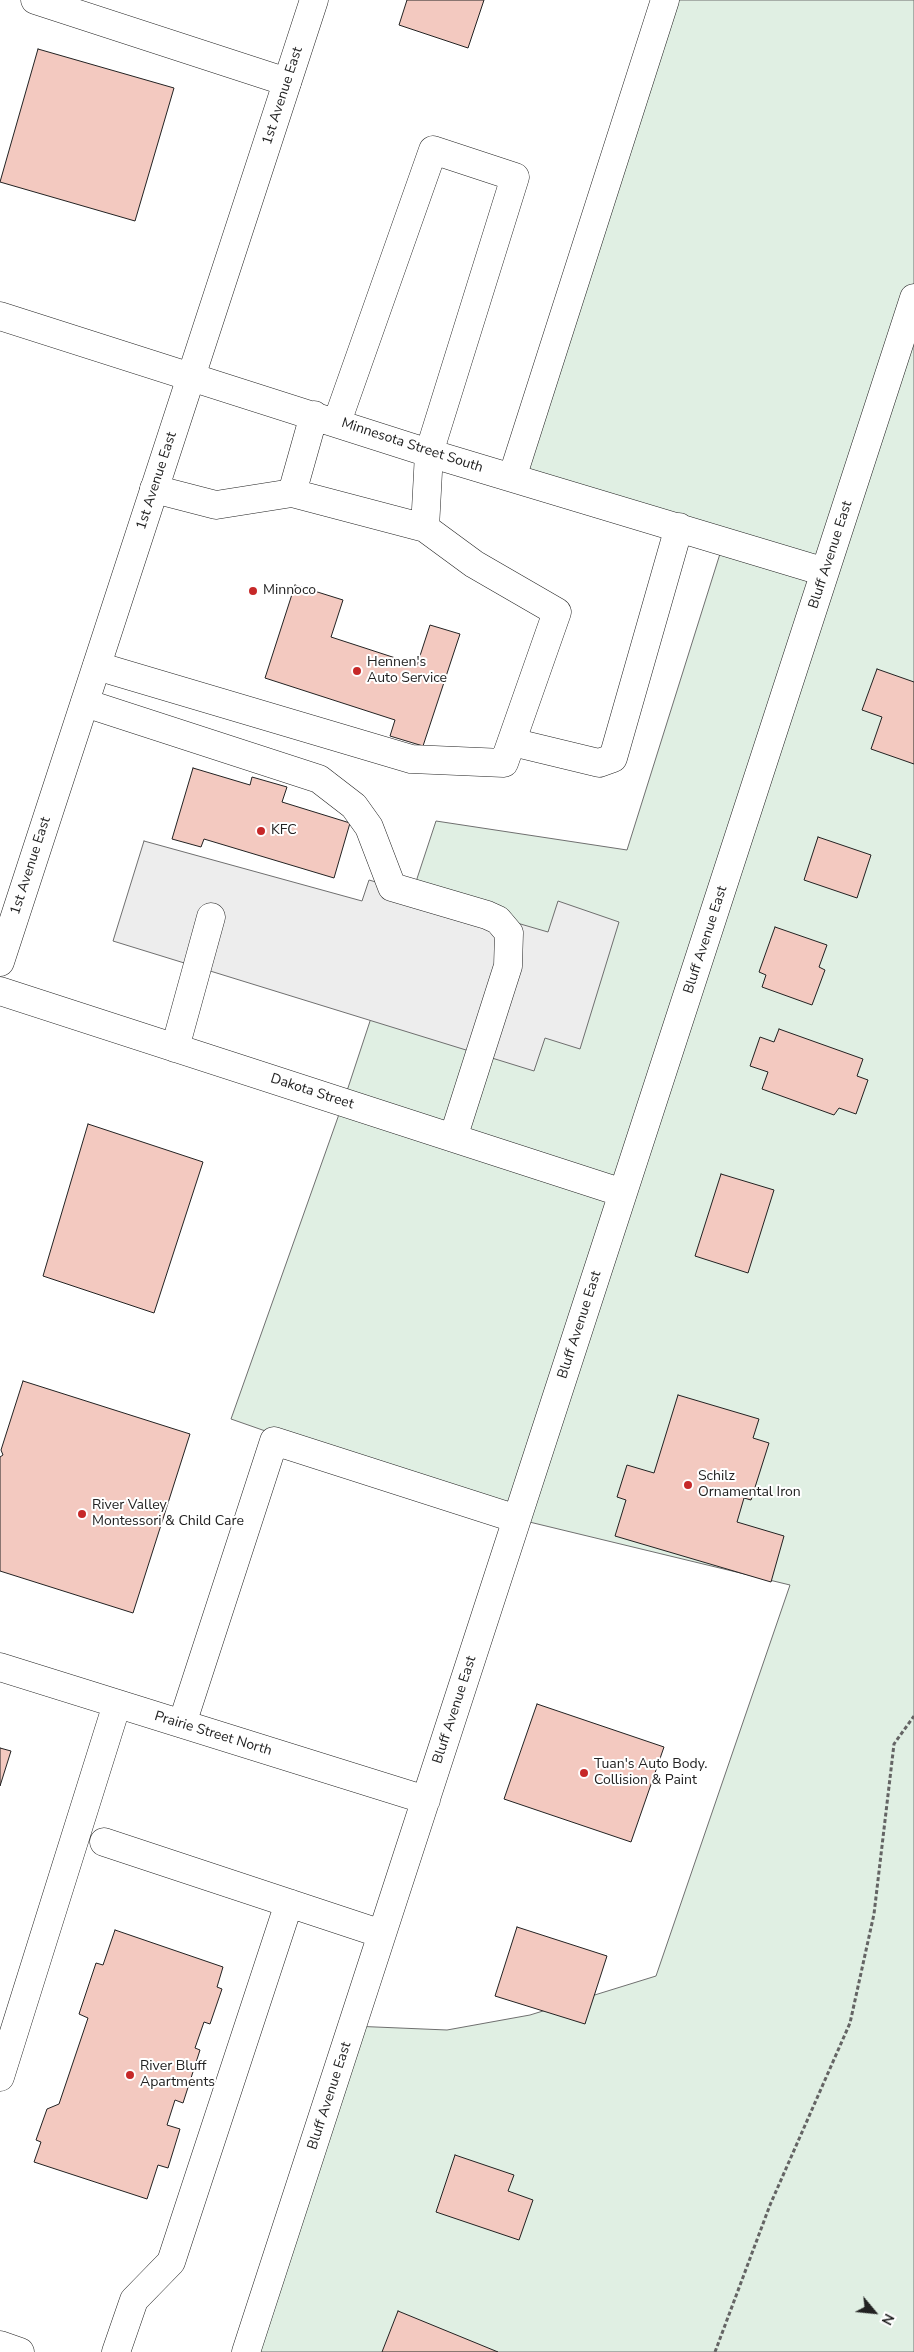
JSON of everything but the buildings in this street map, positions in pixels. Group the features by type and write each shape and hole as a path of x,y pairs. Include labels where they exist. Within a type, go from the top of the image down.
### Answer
{"street":[{"path":"34,0 287,82"},
{"name":"1st Avenue East","path":"0,962 314,0"},
{"path":"512,478 665,0"},
{"path":"292,493 326,419 433,150 515,177 429,454 425,528"},
{"name":"Bluff Avenue East","path":"246,2352 914,298"},
{"name":"Minnesota Street South","path":"0,316 191,378 326,419 429,454 826,572"},
{"path":"97,666 411,759 504,763 557,612 474,564 425,528 292,493 216,505 154,489"},
{"path":"512,742 599,763 613,758 679,527"},
{"path":"85,703 178,731 318,779 354,806 369,827 392,887 487,915 498,920 508,933 508,966 453,1138"},
{"path":"175,1048 211,917"},
{"name":"Dakota Street","path":"0,992 624,1193"},
{"path":"182,1724 274,1441 517,1519"},
{"name":"Prairie Street North","path":"0,1667 426,1800"},
{"path":"0,2077 117,1704"},
{"path":"104,1842 382,1934"},
{"path":"116,2352 134,2300 171,2262 289,1903"},
{"path":"0,2345 20,2352"}],"path":[{"path":"715,2352 770,2204 850,2023 874,1914 894,1744 914,1716"}],"green space":[{"path":"665,0 914,0 914,2352 246,2352 352,2026 447,2030 530,2015 656,1976 790,1585 517,1519 231,1419 343,1103 436,821 627,850 724,541 512,478"}],"shaded area":[{"path":"144,841 362,901 369,880 548,932 558,901 619,922 580,1049 545,1038 534,1071 113,941"}],"place":[{"name":"Minnoco","path":"253,591"},
{"name":"Hennen's Auto Service","path":"357,671"},
{"name":"KFC","path":"261,831"},
{"name":"Schilz Ornamental Iron","path":"688,1485"},
{"name":"River Valley Montessori & Child Care","path":"82,1514"},
{"name":"Tuan's Auto Body. Collision & Paint","path":"584,1773"},
{"name":"River Bluff Apartments","path":"130,2075"}]}
